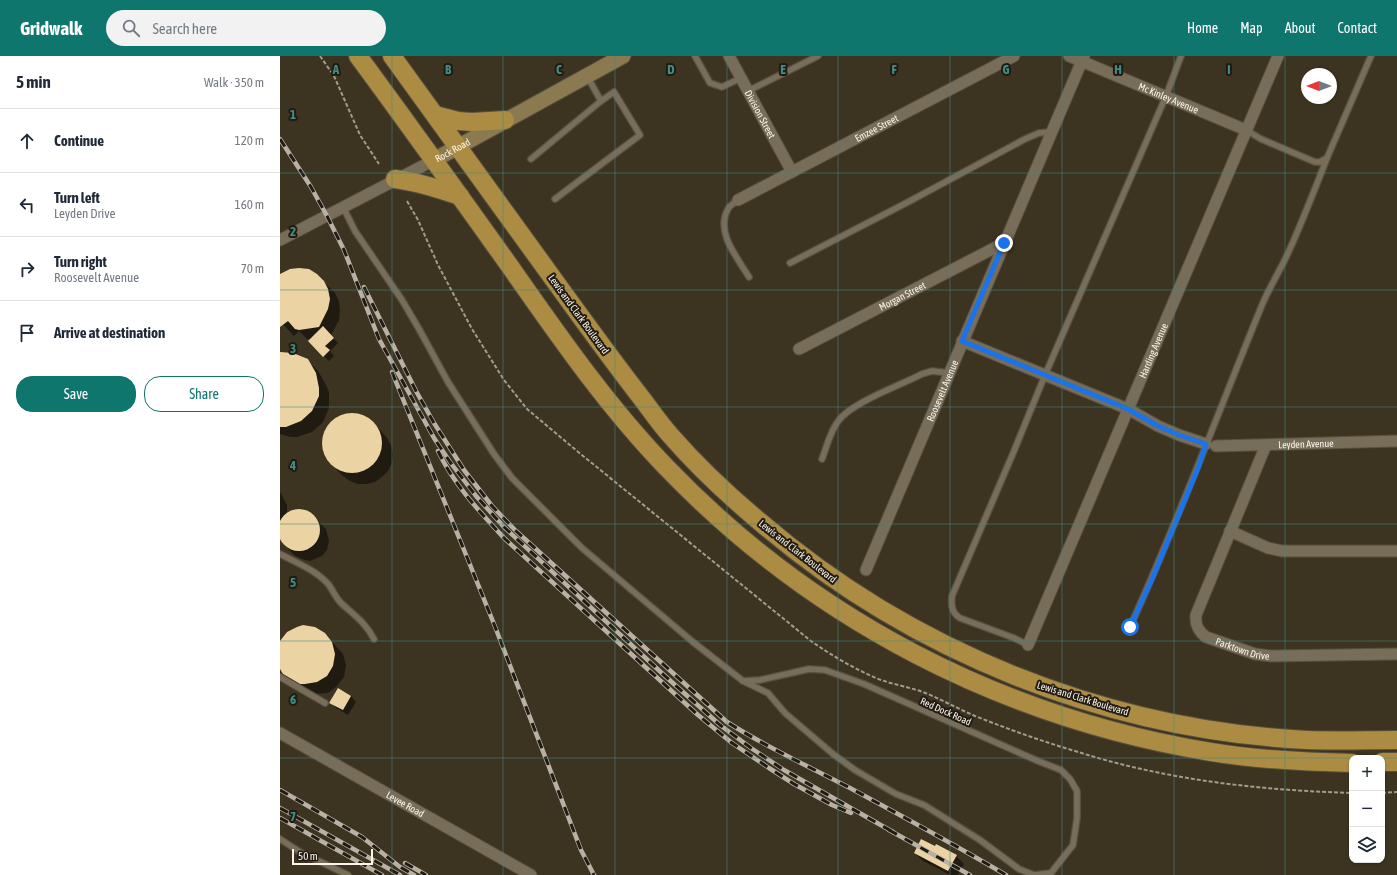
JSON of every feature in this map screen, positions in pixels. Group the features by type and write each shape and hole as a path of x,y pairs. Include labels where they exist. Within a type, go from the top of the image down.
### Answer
{"highway":[{"path":"358,56 460,196 553,328 591,378 642,440 702,502 753,546 806,587 844,613 941,668 1025,704 1074,721 1114,732 1213,753 1252,758 1307,762 1349,763"},
{"name":"Lewis and Clark Boulevard","path":"392,56 624,376 670,435 733,498 813,565 896,619 958,652 1021,678 1098,704 1158,719 1203,728 1253,735 1320,740 1397,740"},
{"path":"435,115 458,121 472,122 505,120"},
{"path":"395,180 414,182 460,196"},
{"path":"1385,762 1397,762"}],"main road":[{"name":"Rock Road","path":"434,160 623,56"}],"street":[{"name":"Division Street","path":"729,56 792,172"},
{"name":"Emzee Street","path":"738,200 1014,56"},
{"name":"Mc Kinley Avenue","path":"1069,56 1083,59 1246,130"},
{"name":"Harding Avenue","path":"1028,645 1278,56"},
{"name":"Roosevelt Avenue","path":"866,570 1083,59"},
{"name":"Rock Road","path":"280,240 434,160"},
{"name":"Morgan Street","path":"799,349 1004,243"},
{"name":"Leyden Avenue","path":"962,341 1128,409 1158,426 1179,435 1211,445 1397,441"},
{"name":"Parktown Drive","path":"1266,445 1196,615 1195,622 1197,628 1206,637 1255,654 1271,656 1397,654"},
{"path":"1230,531 1268,548 1282,551 1397,551"},
{"name":"Levee Road","path":"280,733 531,875"}],"lane":[{"path":"695,56 710,83 722,87 741,78"},
{"path":"748,91 818,56"},
{"path":"1028,645 955,615 952,596 1045,375 1166,96 1181,56"},
{"path":"1130,627 1153,577 1198,468 1211,445 1263,303 1289,252 1327,158 1371,56"},
{"path":"587,75 601,101"},
{"path":"531,159 614,92 640,135 555,199"},
{"path":"1246,130 1261,139 1315,162 1320,162 1327,158"},
{"path":"790,263 1025,139 1039,133 1051,132"},
{"path":"738,200 729,207 724,220 726,238 749,277"},
{"path":"342,207 355,231 406,306 448,382 494,454 512,478 582,548 693,642 743,681"},
{"path":"822,460 835,426 839,420 852,409 863,402 922,374 932,371 949,373"},
{"path":"280,554 317,573 329,585 340,602 370,631 374,639"},
{"name":"Red Dock Road","path":"809,669 825,670 864,684 1061,770 1070,779 1078,791 1077,818 1073,845 1051,873 1034,875 1019,869 980,840 924,805 896,794 855,770 833,754 784,713 768,693 743,681 760,680 809,669"},
{"path":"280,677 325,703"},
{"path":"280,839 300,852 348,875"}],"path":[{"path":"320,56 334,76 360,135 379,164"},
{"path":"1385,792 1397,792"}],"building":[{"path":"290,269 309,269 317,274 324,281 328,289 330,299 328,309 319,327 299,330 295,329 288,321 280,327 280,274"},
{"path":"323,326 334,338 325,346 330,350 323,357 308,341"},
{"path":"280,352 293,353 308,359 316,373 319,388 319,396 312,411 301,421 286,427 280,427"},
{"path":"352,413 369,418 377,426 382,443 377,460 369,468 352,473 335,468 327,460 322,443 327,426 335,418"},
{"path":"295,509 303,509 311,512 317,518 320,530 317,542 311,548 303,551 295,551 287,548 281,542 278,534 278,526 281,518 287,512"},
{"path":"303,625 315,627 325,633 332,642 335,654 333,666 327,676 317,682 300,684 283,674 280,669 280,641 287,632"},
{"path":"338,688 351,696 343,710 329,703"},
{"path":"921,839 935,846 936,844 957,855 948,871 914,853"}],"railway":[{"path":"280,139 311,187 344,250 379,339 434,438 476,496 504,527 720,725 784,770 893,832"},
{"path":"364,287 416,391 434,423 464,470 492,506 516,531 727,722 772,748 909,820 1006,875"},
{"path":"392,372 494,624 581,850 594,875"},
{"path":"438,451 460,487 505,539 698,715 732,743 769,768 832,805 851,813"},
{"path":"280,790 362,837 400,867 414,875"},
{"path":"280,808 400,875"},
{"path":"280,818 382,875"},
{"path":"889,830 970,875"},
{"path":"405,863 426,875"}],"route":[{"path":"1004,243 962,341 1128,409 1158,426 1179,435 1206,444 1198,468 1153,577 1130,627"}]}
